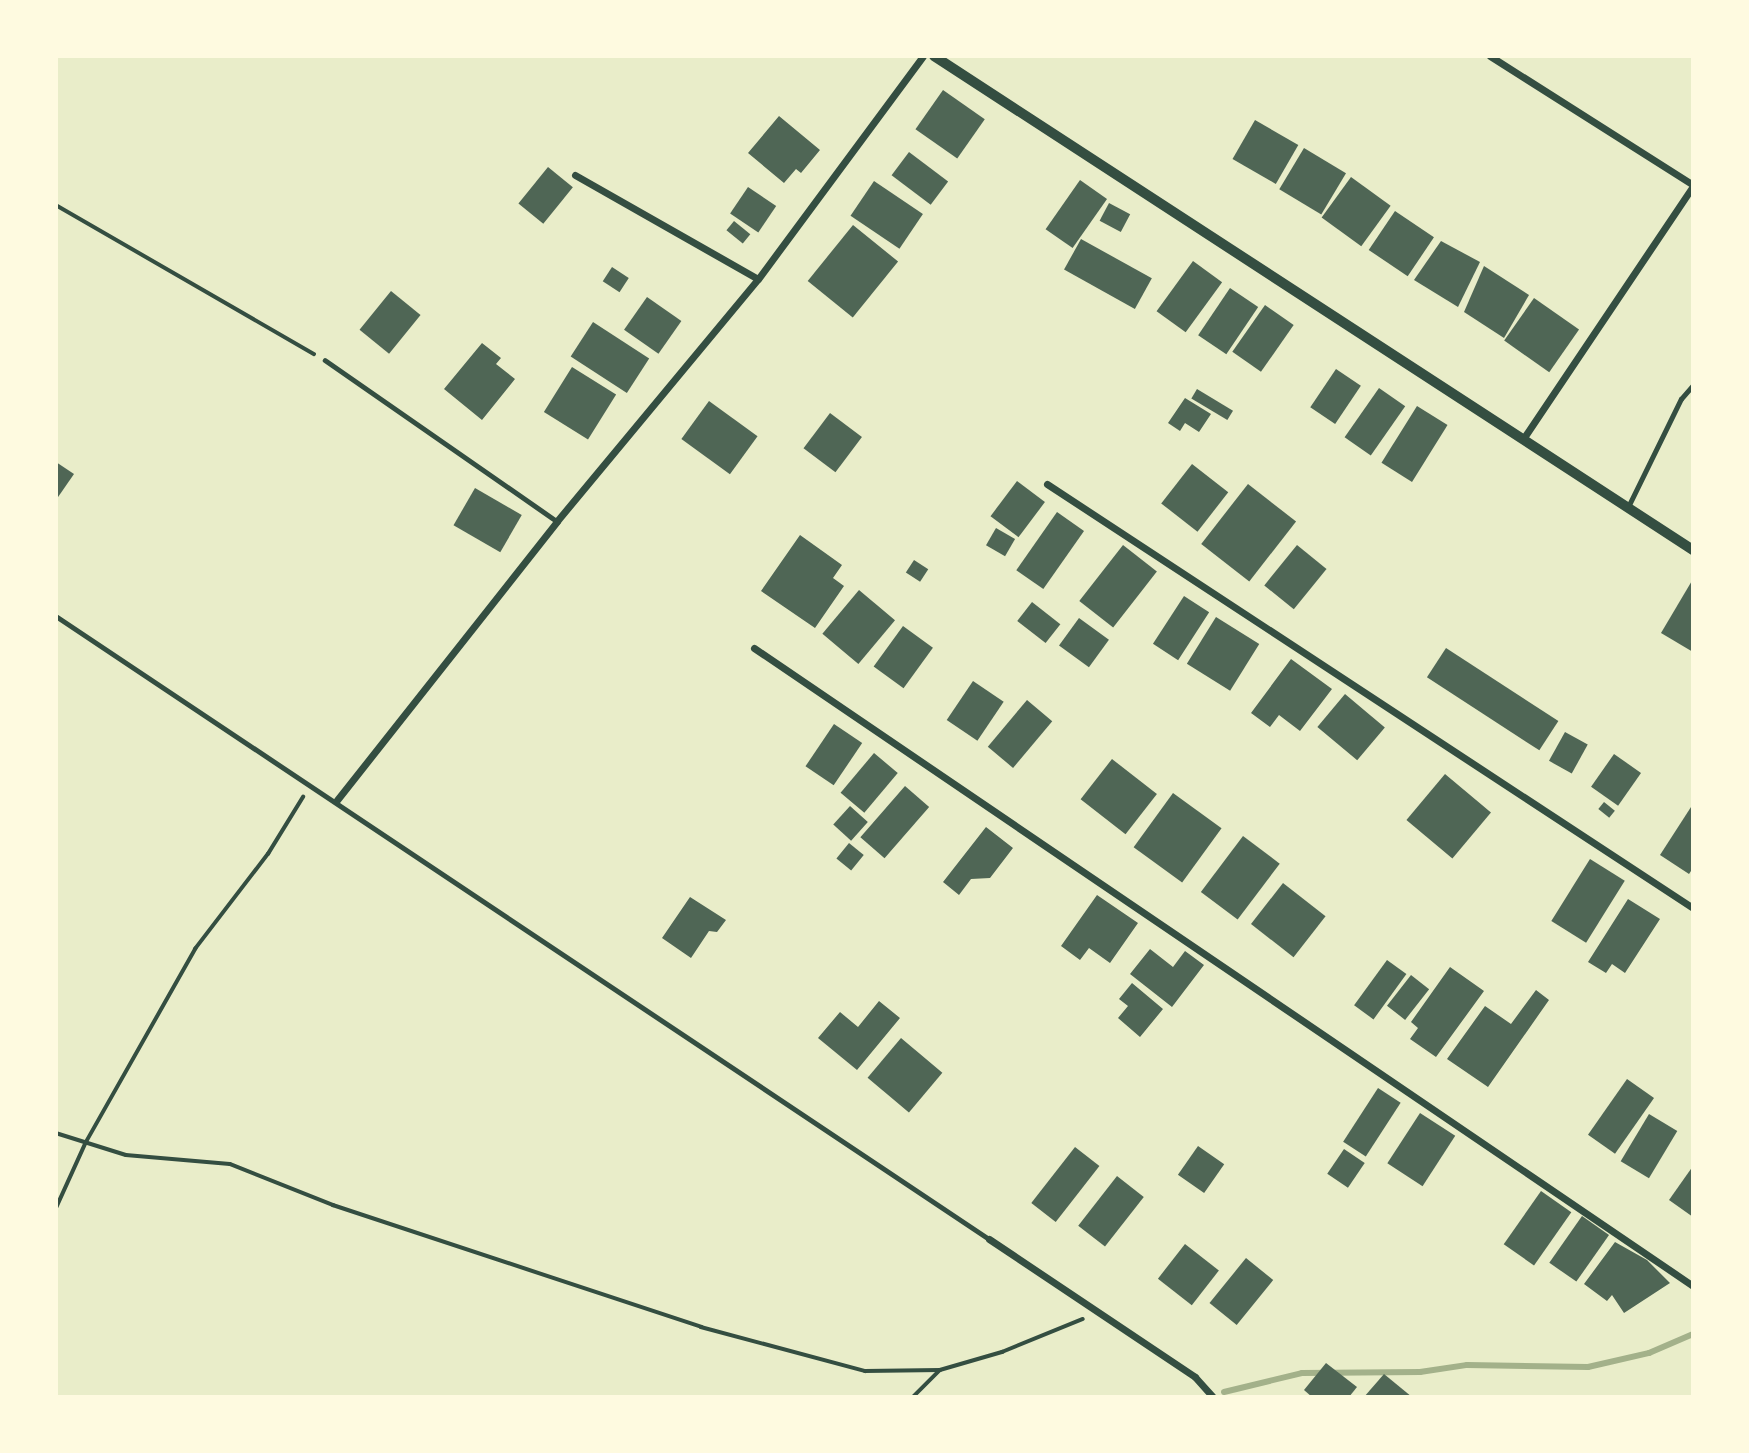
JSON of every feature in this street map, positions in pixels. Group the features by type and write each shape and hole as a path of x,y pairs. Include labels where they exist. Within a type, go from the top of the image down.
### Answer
{"street":[{"path":"337,800 556,521 758,279 923,56"},
{"path":"934,56 1693,550"},
{"path":"1490,56 1693,186 1523,439"},
{"path":"575,174 758,279"},
{"path":"1047,484 1693,908"},
{"path":"754,648 1693,1286"},
{"path":"989,1240 1195,1377 1213,1397"}],"lane":[{"path":"325,360 556,521"},
{"path":"1628,507 1681,400 1693,384"},
{"path":"56,616 337,800 989,1240"}],"path":[{"path":"56,205 325,360"},
{"path":"56,1208 86,1142 195,949 268,854 312,784"},
{"path":"56,1133 126,1155 230,1164 333,1205 688,1322 852,1368 940,1370 1002,1352 1098,1312"},
{"path":"913,1397 940,1370"}],"building":[{"path":"943,90 985,119 957,159 915,129"},
{"path":"779,116 820,150 801,173 796,169 784,183 748,153"},
{"path":"1255,120 1298,145 1276,184 1232,159"},
{"path":"1304,148 1346,173 1321,214 1279,189"},
{"path":"909,152 948,181 931,205 892,175"},
{"path":"548,167 573,187 543,224 518,204"},
{"path":"1351,177 1391,206 1361,246 1322,217"},
{"path":"1080,180 1107,199 1073,248 1046,229"},
{"path":"874,181 923,214 899,249 851,216"},
{"path":"748,187 776,206 758,233 730,214"},
{"path":"1109,203 1130,214 1121,232 1100,221"},
{"path":"1395,211 1434,237 1408,276 1369,250"},
{"path":"734,221 750,234 743,244 726,230"},
{"path":"853,225 898,262 853,317 808,281"},
{"path":"1081,239 1152,278 1135,309 1064,270"},
{"path":"1441,241 1480,262 1458,307 1414,280"},
{"path":"1193,261 1222,282 1186,332 1157,311"},
{"path":"1484,266 1529,295 1504,338 1464,312"},
{"path":"612,267 629,278 620,292 603,281"},
{"path":"1230,288 1258,307 1226,354 1198,335"},
{"path":"391,291 421,315 389,354 360,330"},
{"path":"647,297 681,321 658,354 624,330"},
{"path":"1534,298 1579,330 1549,372 1504,341"},
{"path":"1265,305 1294,325 1261,372 1232,352"},
{"path":"593,322 649,358 627,393 571,356"},
{"path":"482,343 501,358 496,364 515,379 482,420 444,389"},
{"path":"572,367 616,395 588,440 544,412"},
{"path":"1336,369 1361,386 1335,424 1310,407"},
{"path":"1379,388 1405,406 1371,456 1345,437"},
{"path":"1197,389 1233,411 1227,420 1191,398"},
{"path":"1185,398 1211,414 1199,432 1185,423 1180,431 1168,423"},
{"path":"709,401 758,436 730,474 681,439"},
{"path":"1417,406 1448,425 1412,482 1381,463"},
{"path":"830,413 862,437 835,472 804,448"},
{"path":"56,462 74,474 56,500"},
{"path":"1192,464 1228,492 1197,532 1161,503"},
{"path":"1017,481 1045,502 1018,537 991,516"},
{"path":"1248,484 1296,522 1249,581 1201,544"},
{"path":"475,488 522,515 500,552 454,525"},
{"path":"1057,512 1084,531 1043,589 1016,570"},
{"path":"996,528 1015,539 1005,556 986,545"},
{"path":"800,535 842,565 833,578 844,586 815,628 761,591"},
{"path":"1123,545 1157,571 1113,627 1079,601"},
{"path":"1297,545 1327,569 1294,609 1264,585"},
{"path":"914,560 928,569 920,582 906,573"},
{"path":"1693,579 1693,652 1661,633"},
{"path":"859,590 895,620 858,664 822,634"},
{"path":"1184,596 1209,612 1178,660 1153,644"},
{"path":"1032,602 1060,624 1046,643 1017,621"},
{"path":"1216,617 1259,644 1230,691 1187,664"},
{"path":"1079,618 1109,640 1089,667 1059,646"},
{"path":"903,626 933,648 904,688 874,666"},
{"path":"1446,648 1558,721 1539,750 1427,677"},
{"path":"1291,659 1332,689 1300,731 1279,715 1270,727 1251,713"},
{"path":"973,681 1004,702 977,741 947,720"},
{"path":"1345,694 1385,727 1357,760 1317,727"},
{"path":"1027,700 1052,721 1013,768 988,747"},
{"path":"834,724 862,743 834,785 805,766"},
{"path":"1565,732 1588,745 1572,773 1549,761"},
{"path":"874,753 898,773 864,813 841,793"},
{"path":"1614,754 1641,773 1618,806 1591,787"},
{"path":"1112,759 1157,794 1126,834 1081,799"},
{"path":"1445,774 1491,813 1452,859 1406,820"},
{"path":"905,786 929,807 885,858 860,837"},
{"path":"1173,793 1222,828 1182,882 1134,847"},
{"path":"1604,802 1615,811 1609,818 1598,809"},
{"path":"850,806 868,822 851,841 833,825"},
{"path":"1691,807 1693,868 1689,874 1660,855"},
{"path":"986,827 1013,848 990,878 971,879 959,895 943,882"},
{"path":"1243,836 1280,864 1238,920 1201,892"},
{"path":"849,843 864,855 851,871 836,859"},
{"path":"1590,859 1625,881 1586,943 1551,921"},
{"path":"1283,883 1326,916 1294,957 1251,924"},
{"path":"1097,895 1138,923 1110,963 1089,948 1080,960 1061,946"},
{"path":"690,897 726,920 717,932 709,931 691,958 662,938"},
{"path":"1628,899 1660,919 1625,973 1612,964 1606,973 1588,962"},
{"path":"1150,949 1173,967 1185,951 1204,965 1172,1007 1130,974"},
{"path":"1387,960 1406,974 1374,1019 1354,1005"},
{"path":"1450,967 1484,991 1436,1057 1410,1039 1418,1028 1411,1022"},
{"path":"1411,975 1429,989 1405,1020 1387,1006"},
{"path":"1132,983 1163,1009 1140,1037 1118,1018 1128,1006 1119,999"},
{"path":"1536,990 1549,1000 1488,1087 1447,1059 1485,1006 1511,1024"},
{"path":"879,1001 900,1018 857,1070 818,1038 840,1012 858,1027"},
{"path":"901,1038 942,1073 909,1113 868,1078"},
{"path":"1627,1079 1654,1098 1615,1154 1588,1135"},
{"path":"1378,1088 1401,1103 1366,1156 1343,1142"},
{"path":"1420,1113 1455,1136 1423,1186 1387,1163"},
{"path":"1649,1114 1677,1131 1649,1178 1621,1161"},
{"path":"1198,1146 1224,1164 1204,1193 1178,1175"},
{"path":"1075,1147 1099,1166 1056,1222 1031,1203"},
{"path":"1344,1149 1365,1163 1348,1188 1327,1174"},
{"path":"1693,1166 1693,1217 1669,1200"},
{"path":"1117,1176 1144,1197 1105,1247 1078,1226"},
{"path":"1541,1191 1571,1212 1534,1265 1504,1244"},
{"path":"1582,1216 1609,1235 1576,1282 1549,1263"},
{"path":"1615,1242 1647,1260 1670,1283 1624,1313 1612,1295 1607,1301 1584,1284"},
{"path":"1185,1244 1219,1270 1192,1305 1158,1279"},
{"path":"1246,1258 1273,1280 1237,1325 1209,1303"},
{"path":"1326,1363 1357,1387 1349,1397 1312,1397 1304,1390"},
{"path":"1384,1374 1412,1397 1364,1397"}],"waterway":[{"path":"1224,1392 1302,1373 1420,1372 1467,1365 1588,1367 1649,1353 1693,1334"}]}
